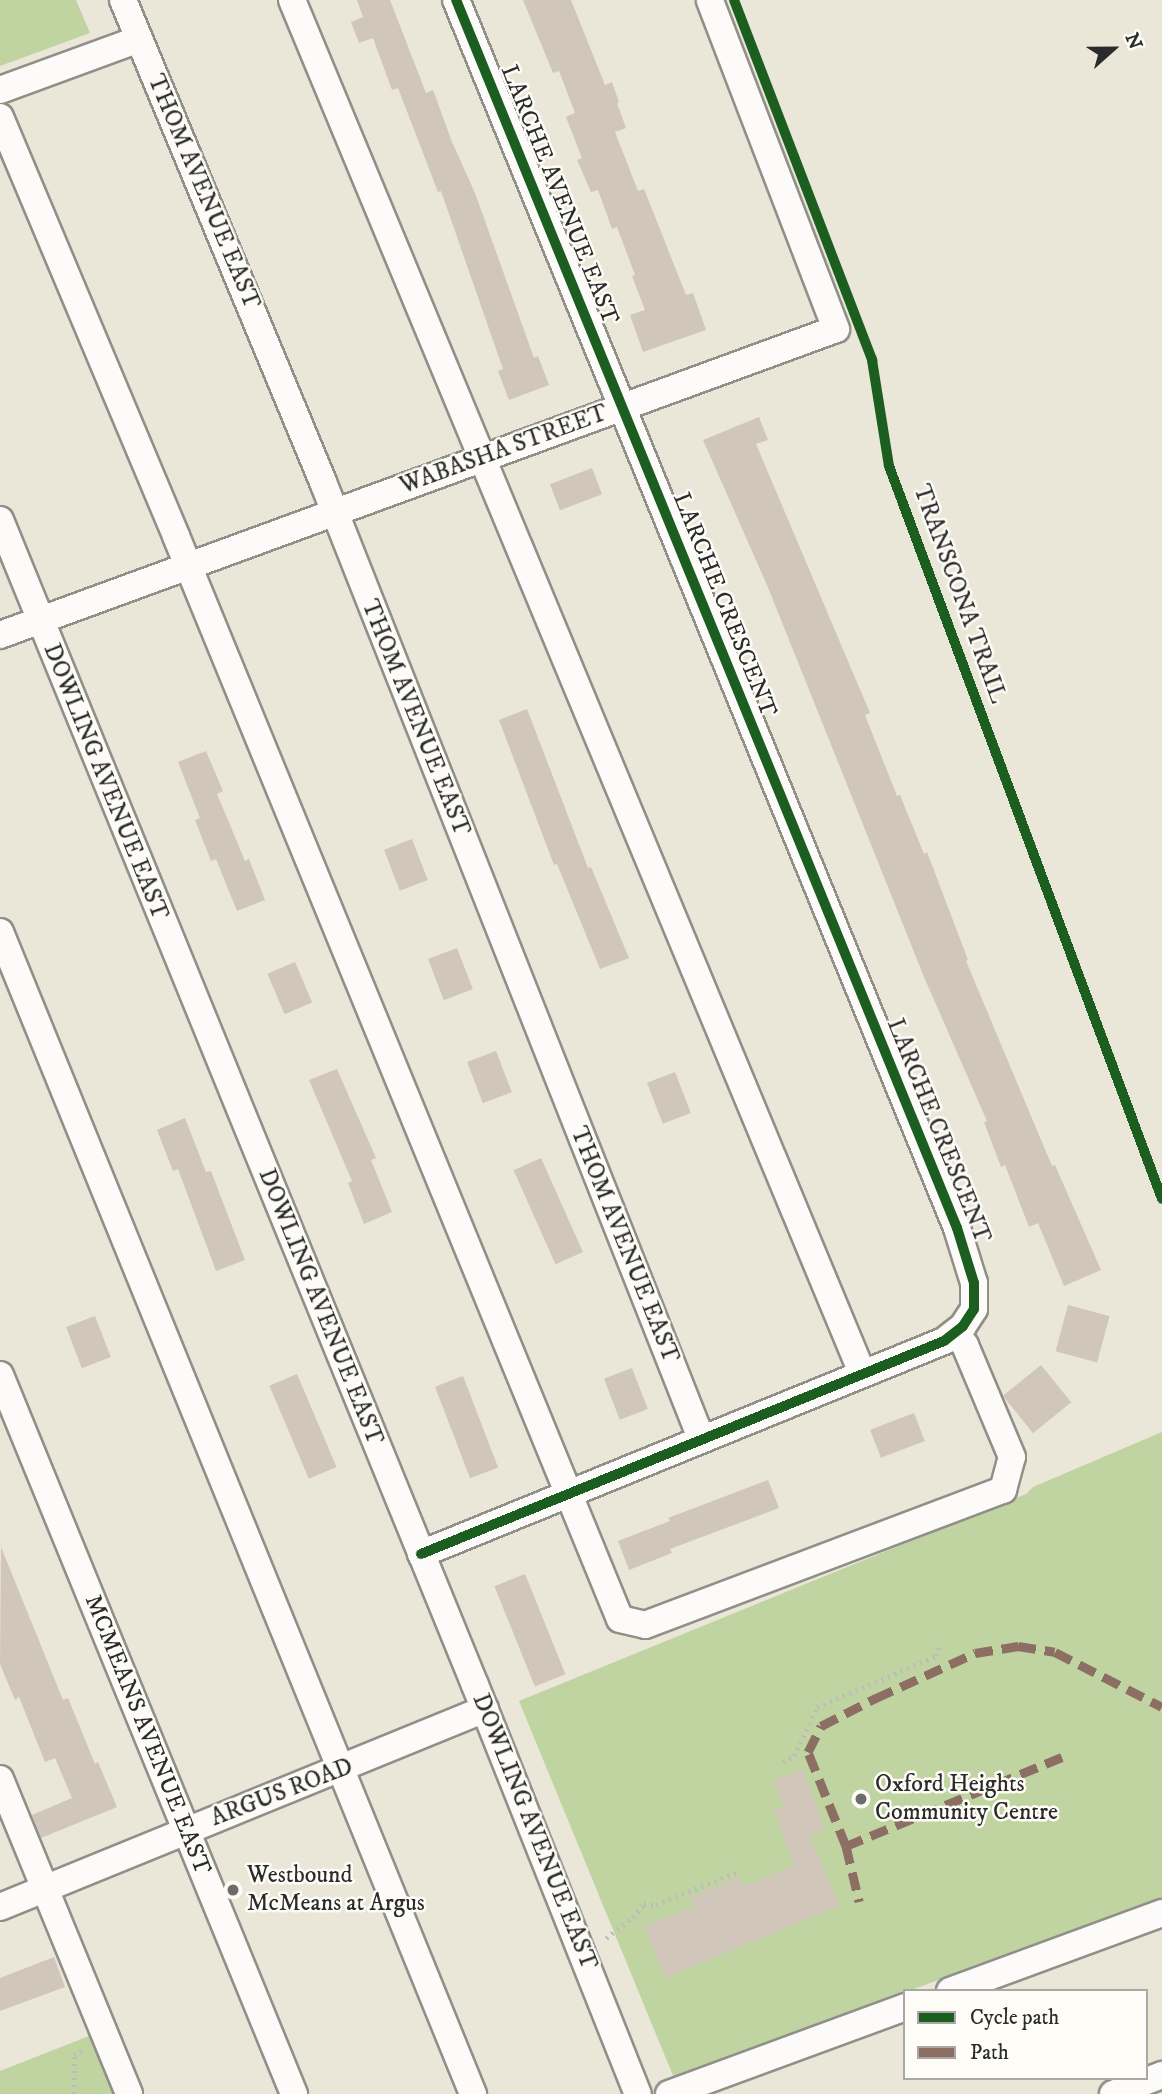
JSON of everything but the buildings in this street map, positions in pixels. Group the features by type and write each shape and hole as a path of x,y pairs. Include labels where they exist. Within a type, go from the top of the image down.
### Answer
{"street":[{"name":"THOM AVENUE EAST","path":"123,0 323,482 701,1438"},
{"path":"292,0 862,1374"},
{"name":"LARCHE AVENUE EAST","path":"457,0 611,377 620,407"},
{"name":"WABASHA STREET","path":"0,635 836,329 710,0"},
{"path":"0,90 139,39"},
{"path":"0,117 620,1619 645,1625 1003,1490 1012,1457 965,1345 955,1332"},
{"name":"LARCHE CRESCENT","path":"421,1554 944,1340 963,1326 974,1309 974,1283 957,1228 620,407"},
{"name":"DOWLING AVENUE EAST","path":"0,520 485,1709 638,2094"},
{"path":"0,932 473,2094"},
{"name":"MCMEANS AVENUE EAST","path":"0,1375 295,2094"},
{"name":"ARGUS ROAD","path":"0,1907 485,1709"},
{"path":"0,1779 129,2094"},
{"path":"955,1989 1162,1913"},
{"path":"669,2094 903,2008"},
{"path":"1113,2094 1162,2075"}],"path":[{"path":"783,1762 794,1756 817,1707 936,1656 939,1647"},
{"path":"606,1938 633,1918 644,1904 656,1905 737,1872"},
{"path":"74,2094 74,2055 104,2037"}],"green space":[{"path":"0,0 76,0 90,33 0,66"},
{"name":"Oxford Heights Community Centre","path":"1162,1432 1162,1897 914,1989 903,1989 903,1993 674,2078 519,1701 1026,1494 1033,1487"},
{"path":"89,2036 113,2094 0,2094 0,2071"}],"marked path":[{"path":"1062,1757 846,1846 808,1752 821,1726 876,1698 975,1653 1018,1646 1055,1652 1162,1707"},
{"path":"846,1846 859,1901"}],"cycle path":[{"path":"421,1554 944,1341 963,1326 974,1309 974,1283 957,1228 456,0"},
{"name":"TRANSCONA TRAIL","path":"734,0 872,360 889,466 1162,1199"}],"place":[{"name":"Oxford Heights Community Centre","path":"861,1799"},
{"name":"Westbound McMeans at Argus","path":"233,1890"}]}
